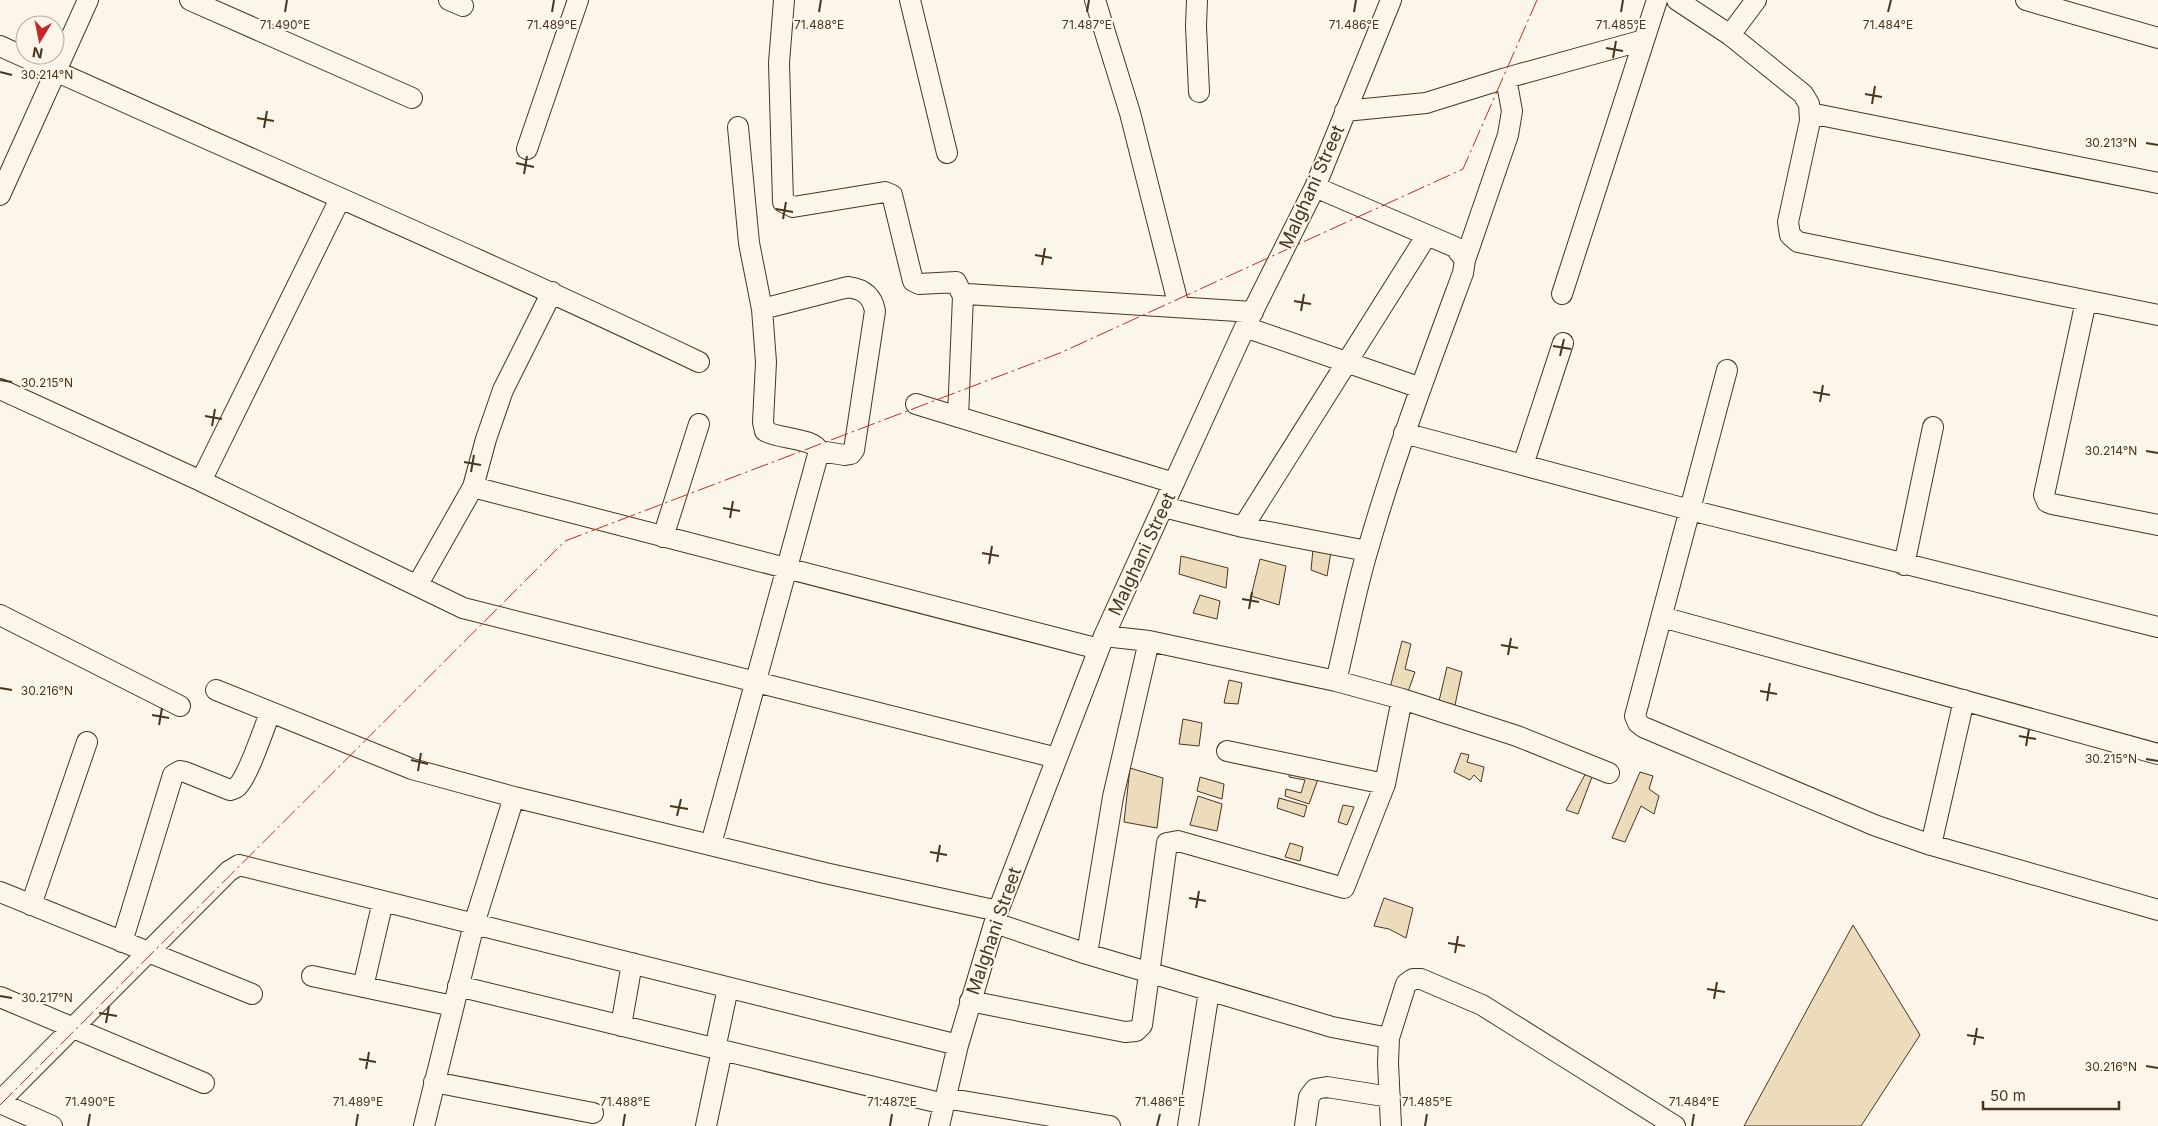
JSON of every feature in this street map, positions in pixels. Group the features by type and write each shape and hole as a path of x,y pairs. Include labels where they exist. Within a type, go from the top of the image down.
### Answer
{"street":[{"path":"0,195 88,0"},
{"path":"190,0 412,98"},
{"path":"526,149 578,0"},
{"path":"784,0 779,63 784,202 793,207 889,192 892,195 913,282 919,284 956,282 964,296 958,417"},
{"path":"910,0 947,153"},
{"path":"1095,0 1130,113 1180,307"},
{"path":"1197,0 1196,26 1199,92"},
{"name":"Malghani Street","path":"939,1126 970,1001 996,917 1102,643 1249,320 1315,187 1391,0"},
{"path":"1562,294 1657,0"},
{"path":"1677,0 1730,35 1803,94 1809,104 1810,113 1788,222 1790,235 1798,242 2158,316"},
{"path":"1730,35 1756,0"},
{"path":"2026,0 2158,38"},
{"path":"1345,111 1426,103 1506,78 1644,40"},
{"path":"0,46 340,200 552,292 698,362"},
{"path":"1336,681 1367,551 1404,433 1463,274 1465,260 1508,135 1512,111 1506,78"},
{"path":"1810,113 2158,183"},
{"path":"738,127 749,243 762,309 766,362 763,422 765,431 772,436 813,444 819,451 845,455 851,454 854,450 875,311 873,302 867,294 858,289 848,287 762,309"},
{"path":"1315,187 1455,247 1465,260"},
{"path":"201,481 340,200"},
{"path":"1243,527 1428,235"},
{"path":"418,584 473,487 486,439 504,390 552,292"},
{"path":"964,296 967,294 1180,307 1249,320 1347,363 1421,388"},
{"path":"2086,301 2044,495 2047,502 2052,504 2158,526"},
{"path":"1523,465 1563,343"},
{"path":"1727,370 1635,716 1638,723 1643,727 1874,825 1931,845 2158,910"},
{"path":"0,389 201,481 418,584 463,608 1057,758"},
{"path":"916,404 1174,483"},
{"path":"663,537 699,424"},
{"path":"1904,565 1933,427"},
{"path":"1404,433 1690,510 2158,627"},
{"path":"711,844 819,451"},
{"path":"473,487 787,569 1102,643 1149,641 1336,681 1402,699 1517,736 1609,773"},
{"path":"1164,507 1243,527 1367,551"},
{"path":"0,615 180,706"},
{"path":"1662,616 2158,754"},
{"path":"1087,954 1112,797 1149,641"},
{"path":"216,690 393,762 514,796 996,917 1087,954 1332,1027 1390,1038"},
{"path":"970,1001 1125,1032 1136,1031 1142,1025 1167,843 1178,841 1344,888 1385,784 1402,699"},
{"path":"1931,845 1964,700"},
{"path":"122,942 173,775 180,771 185,772 230,790 235,789 239,786 248,768 270,712"},
{"path":"31,905 86,742"},
{"path":"1227,751 1385,784"},
{"path":"424,1126 474,924 514,796"},
{"path":"52,1126 0,1102 229,871 239,865 958,1045"},
{"path":"0,892 252,994"},
{"path":"363,987 383,901"},
{"path":"621,1026 632,963"},
{"path":"312,976 453,1006"},
{"path":"1391,1126 1388,1062 1390,1038 1406,984 1413,979 1421,979 1482,1005 1653,1120 1675,1126"},
{"path":"458,986 718,1050 944,1101 1071,1123 1110,1126"},
{"path":"706,1126 728,988"},
{"path":"1188,1126 1209,991"},
{"path":"0,997 204,1083"},
{"path":"434,1082 593,1113"},
{"path":"1305,1126 1309,1097 1315,1088 1327,1087 1390,1097"}],"building":[{"path":"1313,549 1331,552 1327,576 1311,570"},
{"path":"1181,556 1228,568 1226,588 1179,574"},
{"path":"1260,559 1286,566 1279,605 1251,596"},
{"path":"1200,595 1220,601 1217,619 1193,613"},
{"path":"1402,641 1411,644 1405,669 1415,672 1408,692 1390,688"},
{"path":"1447,667 1462,672 1455,705 1439,701"},
{"path":"1229,680 1242,683 1238,704 1224,703"},
{"path":"1183,719 1202,723 1199,746 1179,744"},
{"path":"1461,753 1469,755 1467,762 1484,767 1481,782 1474,775 1470,780 1454,772"},
{"path":"1291,765 1321,771 1309,804 1285,796 1286,789 1301,793 1305,780 1289,777"},
{"path":"1130,768 1163,778 1157,828 1124,822"},
{"path":"1587,771 1592,777 1578,814 1566,810"},
{"path":"1640,772 1653,776 1649,789 1659,796 1654,814 1641,806 1625,842 1612,838"},
{"path":"1200,777 1224,784 1222,799 1197,791"},
{"path":"1198,796 1222,804 1217,831 1190,825"},
{"path":"1279,798 1307,806 1304,817 1277,808"},
{"path":"1343,805 1354,807 1347,825 1338,822"},
{"path":"1290,843 1303,847 1300,861 1285,857"},
{"path":"1384,898 1413,908 1406,938 1389,929 1374,926"},
{"path":"1853,925 1920,1035 1861,1126 1744,1126"}],"power":[{"path":"0,1105 565,541 1060,353 1463,169 1537,0"}]}
